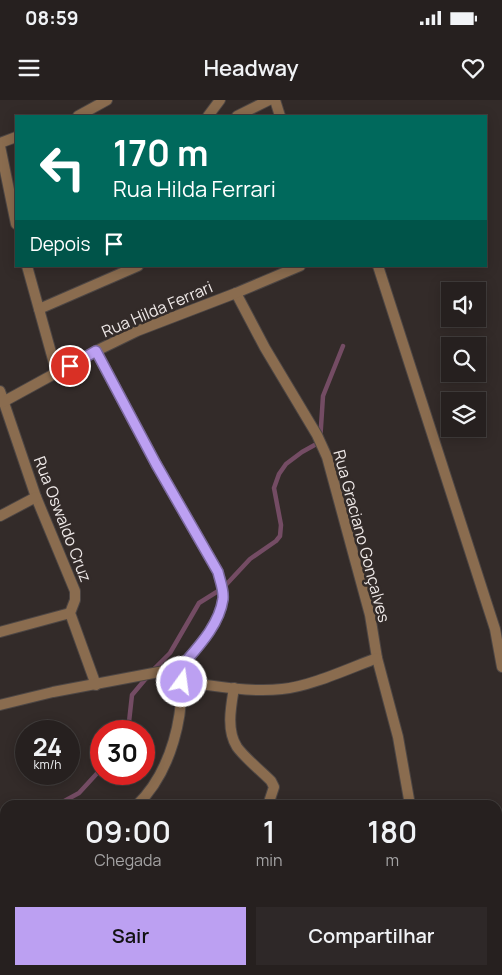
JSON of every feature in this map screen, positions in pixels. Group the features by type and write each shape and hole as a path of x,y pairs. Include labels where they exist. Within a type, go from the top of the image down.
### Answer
{"street":[{"path":"80,115 107,100"},
{"path":"209,115 220,100"},
{"path":"239,115 269,100"},
{"path":"275,100 280,115"},
{"path":"15,138 0,144 15,214"},
{"path":"28,267 57,374"},
{"path":"39,309 136,267"},
{"name":"Rua Hilda Ferrari","path":"3,402 96,351 145,328 298,267"},
{"path":"378,267 495,630 502,667"},
{"name":"Rua Graciano Gonçalves","path":"236,293 265,348 317,434 327,457 370,615 377,658 398,737 409,800"},
{"path":"0,705 53,692 180,668 206,637 219,612 223,598 218,572 156,464 96,351"},
{"name":"Rua Oswaldo Cruz","path":"0,391 36,496 75,591 75,600 70,613 96,685"},
{"path":"0,516 36,496"},
{"path":"0,632 70,613"},
{"path":"182,682 234,688 284,689 307,683 377,658"},
{"path":"142,800 155,782 177,733 182,682 180,668"},
{"path":"234,688 231,732 236,747 271,781 274,788 270,800"}],"waterway":[{"path":"153,670 170,653 199,603 223,588 250,559 276,541 280,536 281,525 274,488 279,474 286,464 320,442 323,396 343,346"},
{"path":"129,720 132,695 148,676"},
{"path":"66,800 79,793 90,781"}],"route":[{"path":"70,366 96,351 156,464 218,572 223,598 219,612 206,637 180,668 182,682"}]}
